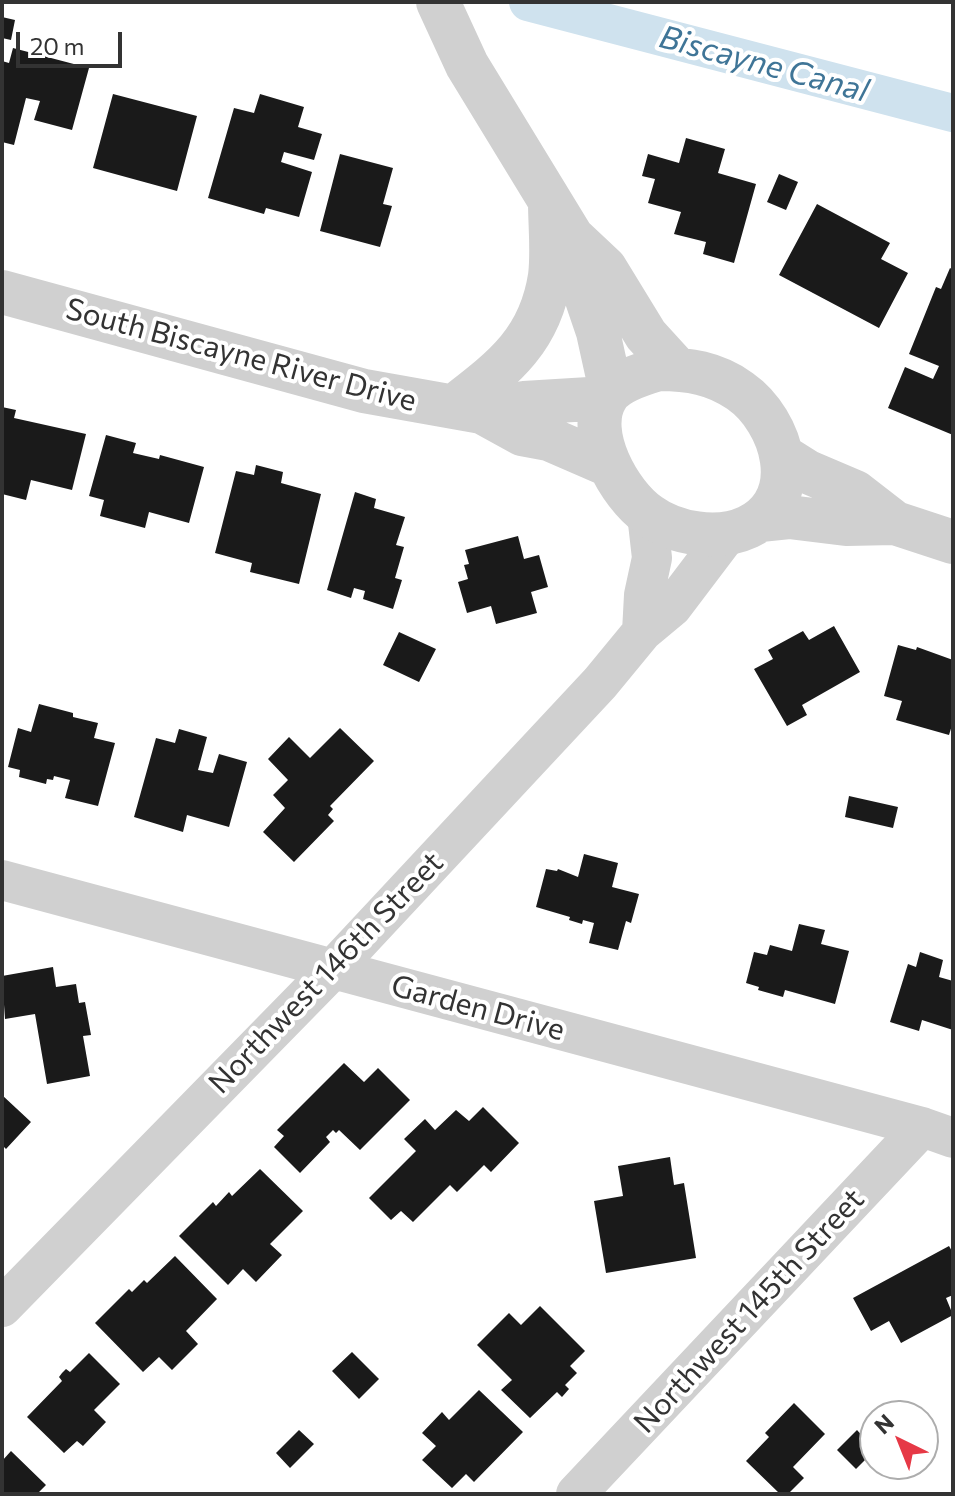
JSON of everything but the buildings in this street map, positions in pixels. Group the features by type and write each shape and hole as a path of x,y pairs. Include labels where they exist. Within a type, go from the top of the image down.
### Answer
{"street":[{"path":"438,2 467,65 561,219 605,268 646,335 677,369"},
{"path":"561,219 598,332 608,394 599,425 609,465 647,514 663,523 706,535 789,517 846,524 895,523 953,542"},
{"path":"467,409 525,344 535,327 544,301 561,219"},
{"name":"South Biscayne River Drive","path":"2,292 364,391 467,409 522,434 564,445 609,465"},
{"path":"608,394 643,373 677,369 699,372 721,380 758,407 770,423 781,455 781,492 773,507 744,527"},
{"name":"South Biscayne River Drive","path":"467,409 608,394"},
{"path":"781,455 808,472 855,492 895,523"},
{"path":"642,632 644,595 652,558 647,514"},
{"name":"Northwest 146th Street","path":"2,1307 333,969 590,694 642,632 672,607 744,527"},
{"name":"Garden Drive","path":"2,880 938,1133"},
{"name":"Northwest 145th Street","path":"576,1494 938,1133"}],"waterway":[{"name":"Biscayne Canal","path":"528,2 953,113"}]}
